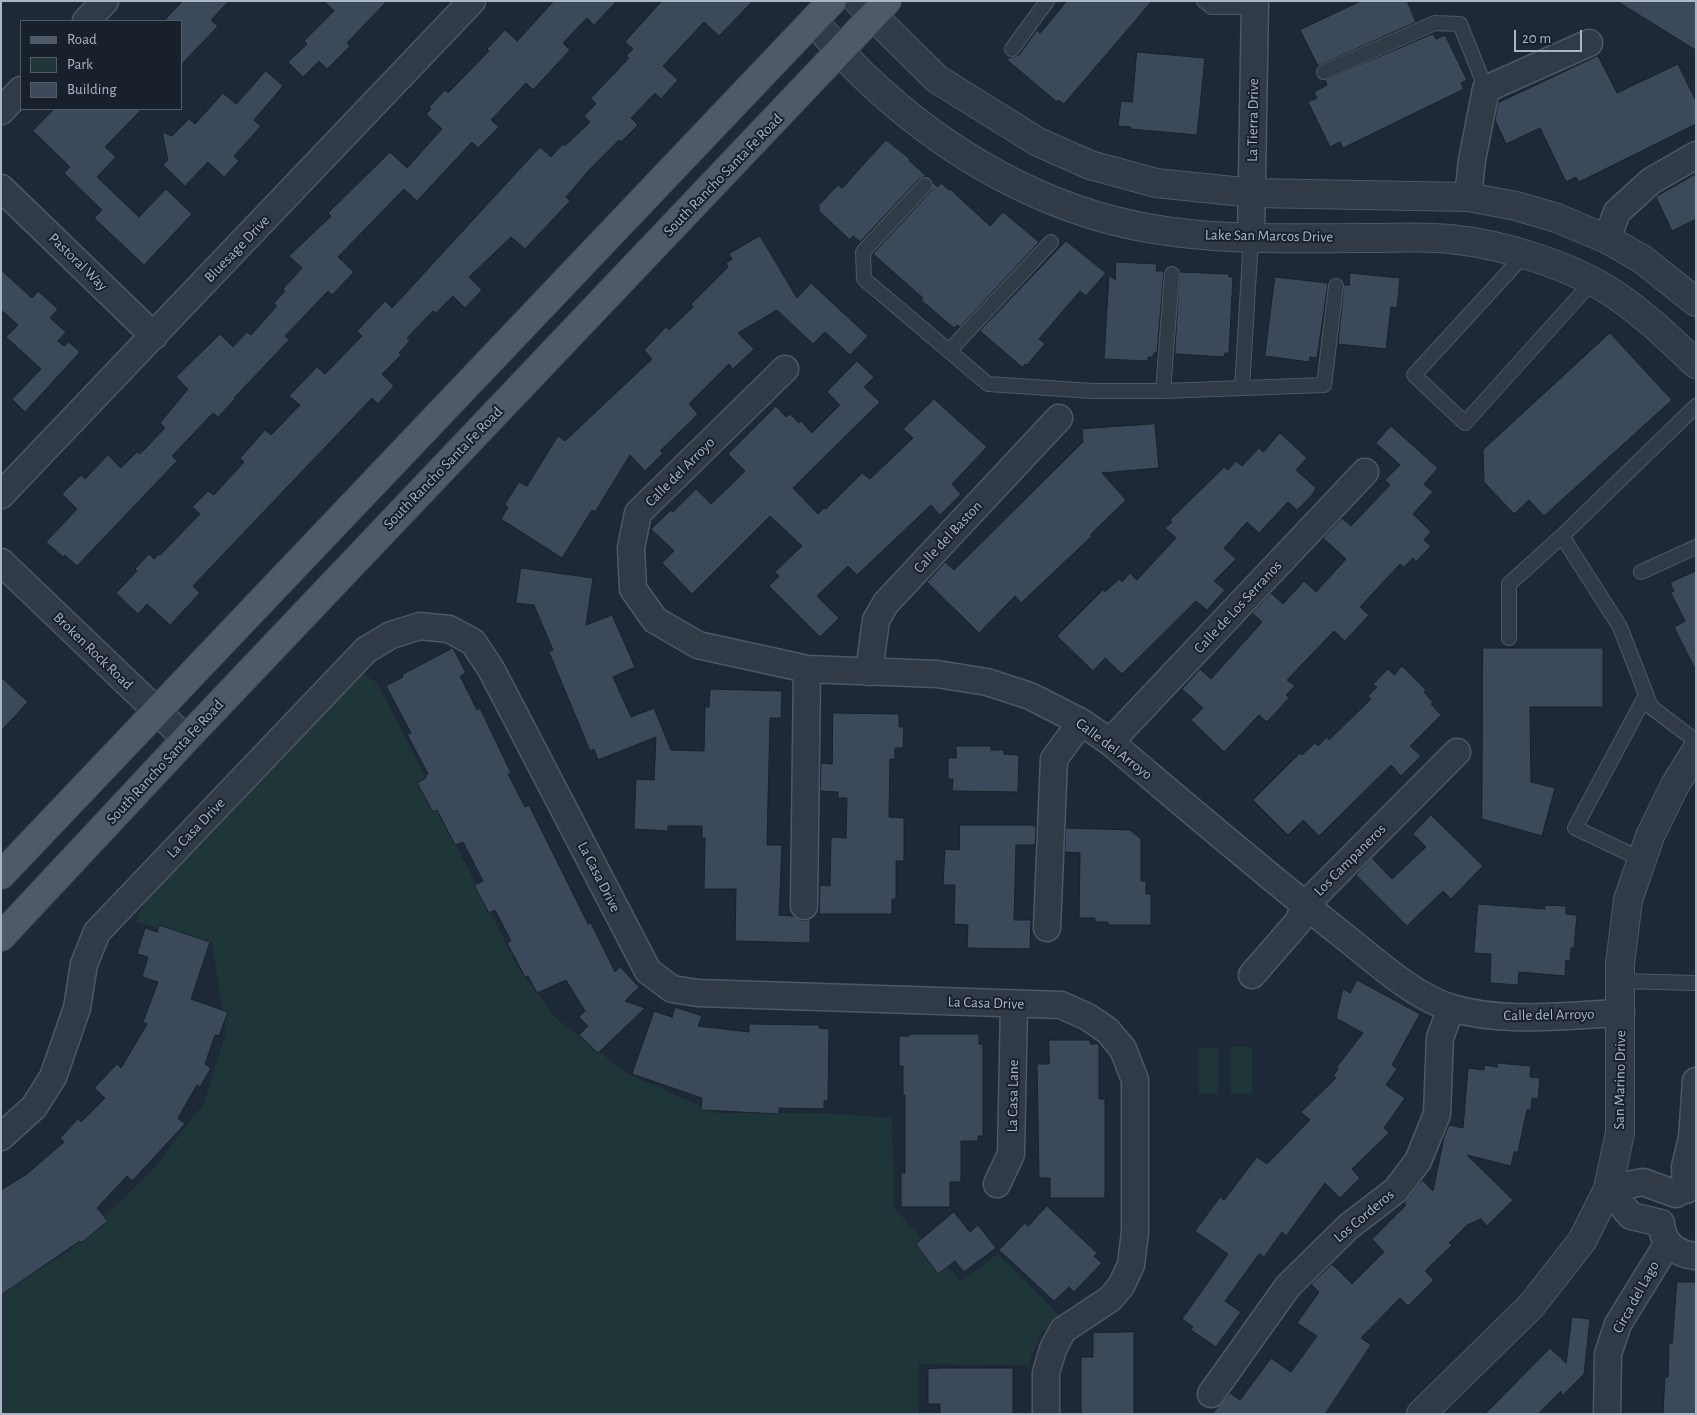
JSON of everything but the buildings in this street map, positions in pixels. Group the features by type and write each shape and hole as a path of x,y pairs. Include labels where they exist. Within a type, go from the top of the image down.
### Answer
{"main road":[{"path":"1,875 832,1"},
{"name":"South Rancho Santa Fe Road","path":"1,937 186,739 840,51 873,6"}],"street":[{"path":"87,20 105,1"},
{"name":"Bluesage Drive","path":"1,496 472,1"},
{"name":"La Tierra Drive","path":"1251,238 1255,4"},
{"path":"873,6 937,79 1038,142 1090,165 1156,183 1252,193 1468,196 1516,206 1557,218 1607,238 1642,259 1696,302"},
{"name":"Lake San Marcos Drive","path":"814,21 863,76 944,142 977,164 1043,196 1115,220 1152,229 1225,238 1451,239 1524,255 1592,282 1616,295 1646,318 1696,364"},
{"path":"1468,196 1472,160 1486,88 1589,43"},
{"path":"1,111 20,91"},
{"path":"1607,238 1617,212 1651,181 1696,155"},
{"name":"Pastoral Way","path":"1,188 154,336"},
{"name":"Calle del Arroyo","path":"785,369 638,513 631,548 633,589 655,620 698,645 807,669 937,674 987,682 1030,696 1081,722 1110,742 1305,905 1404,984 1451,1008 1518,1017 1621,1013"},
{"name":"Calle del Baston","path":"869,672 876,620 886,603 1059,418"},
{"name":"Calle de Los Serranos","path":"1110,742 1365,472"},
{"name":"Broken Rock Road","path":"1,562 186,739"},
{"name":"La Casa Drive","path":"1,1137 34,1107 53,1077 77,1008 84,964 97,932 366,650 391,634 420,626 449,629 473,642 491,669 648,971 672,989 698,993 1061,1005 1088,1017 1108,1031 1124,1049 1135,1080 1135,1232 1131,1265 1121,1286 1110,1299 1063,1330 1053,1349 1046,1373 1046,1414"},
{"path":"804,906 807,669"},
{"path":"1047,928 1054,759 1081,722"},
{"name":"San Marino Drive","path":"1421,1414 1531,1306 1582,1241 1608,1189 1620,1133 1622,932 1628,900 1650,836 1675,784 1696,751"},
{"name":"Los Campaneros","path":"1252,975 1298,922 1305,905 1457,752"},
{"name":"La Casa Lane","path":"997,1184 1012,1154 1014,1004"},
{"name":"Los Corderos","path":"1211,1394 1288,1286 1348,1227 1396,1190 1418,1161 1438,1114 1440,1038 1451,1008"},
{"path":"1664,1233 1631,1216 1608,1189 1643,1182 1686,1191 1686,1168 1692,1138 1696,1081"},
{"name":"Circa del Lago","path":"1686,1191 1668,1202 1662,1212 1664,1233 1676,1251 1696,1256"},
{"name":"Circa del Lago","path":"1607,1414 1608,1354 1618,1324 1664,1233"}],"lane":[{"path":"1012,49 1047,1"},
{"path":"1204,1 1212,7 1255,4"},
{"path":"1324,72 1435,23 1460,24 1486,88"},
{"path":"925,184 863,252 864,279 988,384 1092,391 1163,391 1324,385 1336,286"},
{"path":"1242,388 1251,238"},
{"path":"949,351 1051,242"},
{"path":"1524,255 1414,375 1465,423 1592,282"},
{"path":"1163,391 1172,274"},
{"path":"1509,638 1509,584 1562,536 1696,406"},
{"path":"1562,536 1620,627 1651,706 1696,741"},
{"path":"1641,572 1696,546"},
{"path":"1641,859 1575,828 1646,694"},
{"path":"1621,981 1696,983"}],"green space":[{"path":"360,672 377,683 424,773 455,843 519,969 556,1018 626,1073 716,1113 822,1113 892,1118 894,1208 961,1281 998,1254 1059,1315 1040,1335 1028,1365 919,1364 919,1414 1,1414 1,1293 70,1250 155,1167 204,1103 226,1032 212,943 136,922 151,885"},
{"path":"1231,1047 1252,1047 1252,1094 1231,1094"},
{"path":"1199,1048 1218,1048 1218,1094 1199,1094"}]}
